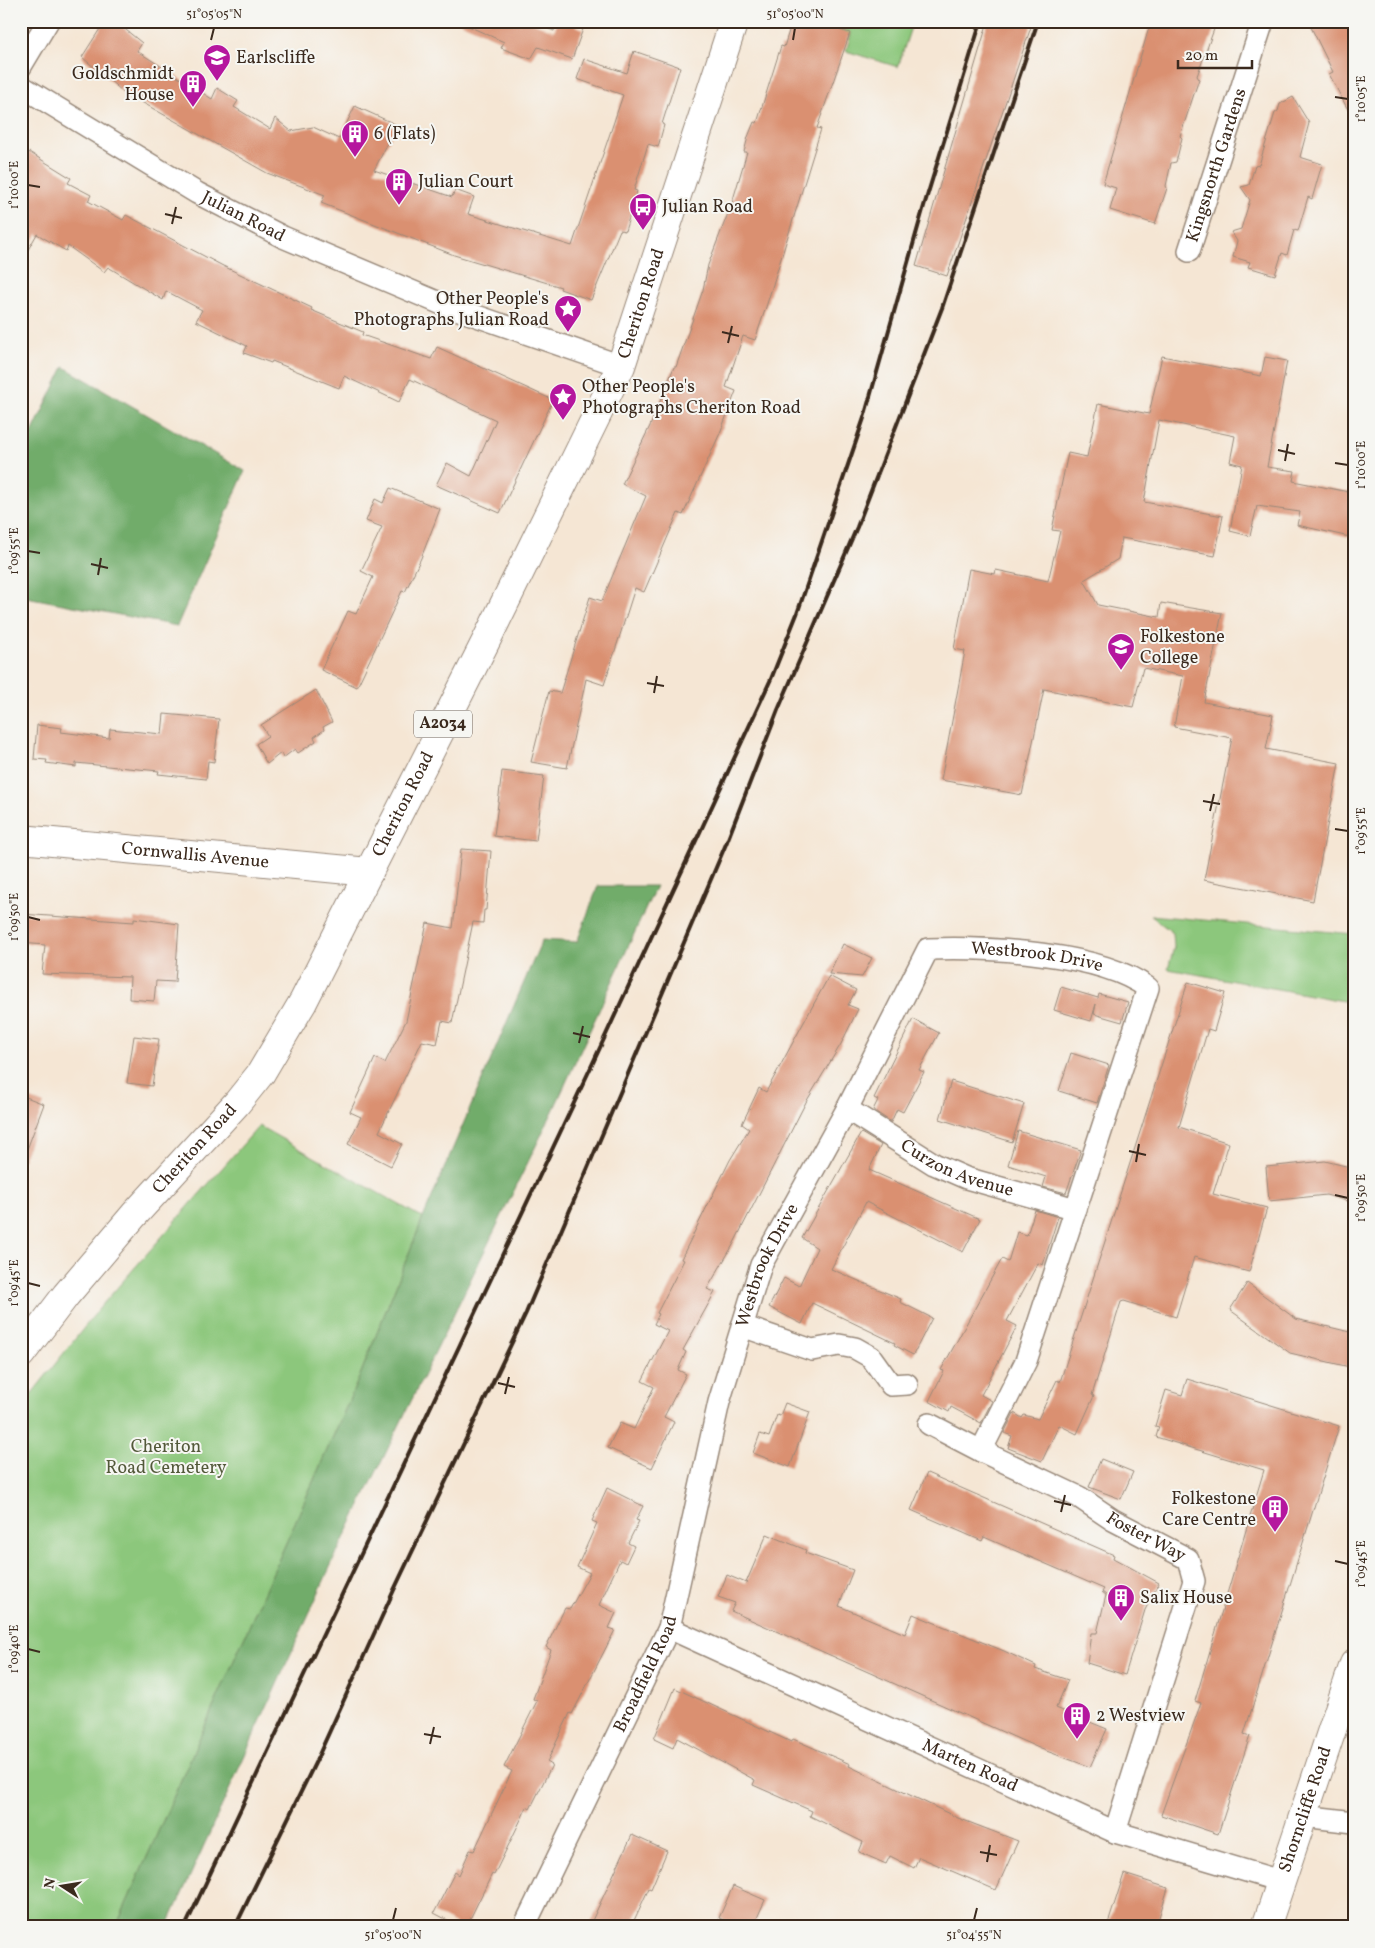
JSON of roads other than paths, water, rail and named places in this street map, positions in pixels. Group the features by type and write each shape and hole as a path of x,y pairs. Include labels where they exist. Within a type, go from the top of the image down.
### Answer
{"main road":[{"name":"Cheriton Road","path":"21,1354 66,1295 134,1215 237,1103 261,1073 303,1002 488,638 621,366 734,21"},
{"name":"Cornwallis Avenue","path":"21,839 369,872"},
{"name":"Shorncliffe Road","path":"1266,1927 1354,1664"}],"street":[{"path":"21,66 48,21"},
{"name":"Kingsnorth Gardens","path":"1189,251 1263,21"},
{"name":"Julian Road","path":"21,86 197,193 282,237 442,304 621,366"},
{"name":"Westbrook Drive","path":"719,1402 761,1265 847,1109 928,949 960,948 1050,954 1135,978 1148,988 1026,1361 981,1451"},
{"name":"Curzon Avenue","path":"847,1109 934,1164 966,1178 1076,1209"},
{"path":"742,1326 812,1350 839,1345 855,1348 871,1357 891,1385 907,1384"},
{"name":"Broadfield Road","path":"524,1927 608,1758 669,1628 719,1402"},
{"name":"Foster Way","path":"929,1424 981,1451 1079,1497 1113,1520 1188,1559 1194,1580 1114,1832"},
{"name":"Marten Road","path":"669,1628 1114,1832 1280,1881"},
{"path":"1302,1816 1354,1822"}],"railway":[{"path":"185,1927 591,1067 771,679 797,614 864,418 924,206 981,21"},
{"path":"235,1927 317,1759 394,1590 526,1313 726,844 778,710 857,527 942,308 1038,21"}],"place":[{"name":"Earlscliffe","path":"217,82"},
{"name":"Goldschmidt House","path":"193,108"},
{"name":"6 (Flats)","path":"355,158"},
{"name":"Julian Court","path":"399,206"},
{"name":"Julian Road","path":"643,231"},
{"name":"Other People's Photographs Julian Road","path":"568,333"},
{"name":"Other People's Photographs Cheriton Road","path":"563,421"},
{"name":"Folkestone College","path":"1121,671"},
{"name":"Folkestone Care Centre","path":"1275,1533"},
{"name":"Salix House","path":"1121,1622"},
{"name":"2 Westview","path":"1077,1740"}],"park label":[{"name":"Cheriton Road Cemetery","path":"166,1457"}]}
